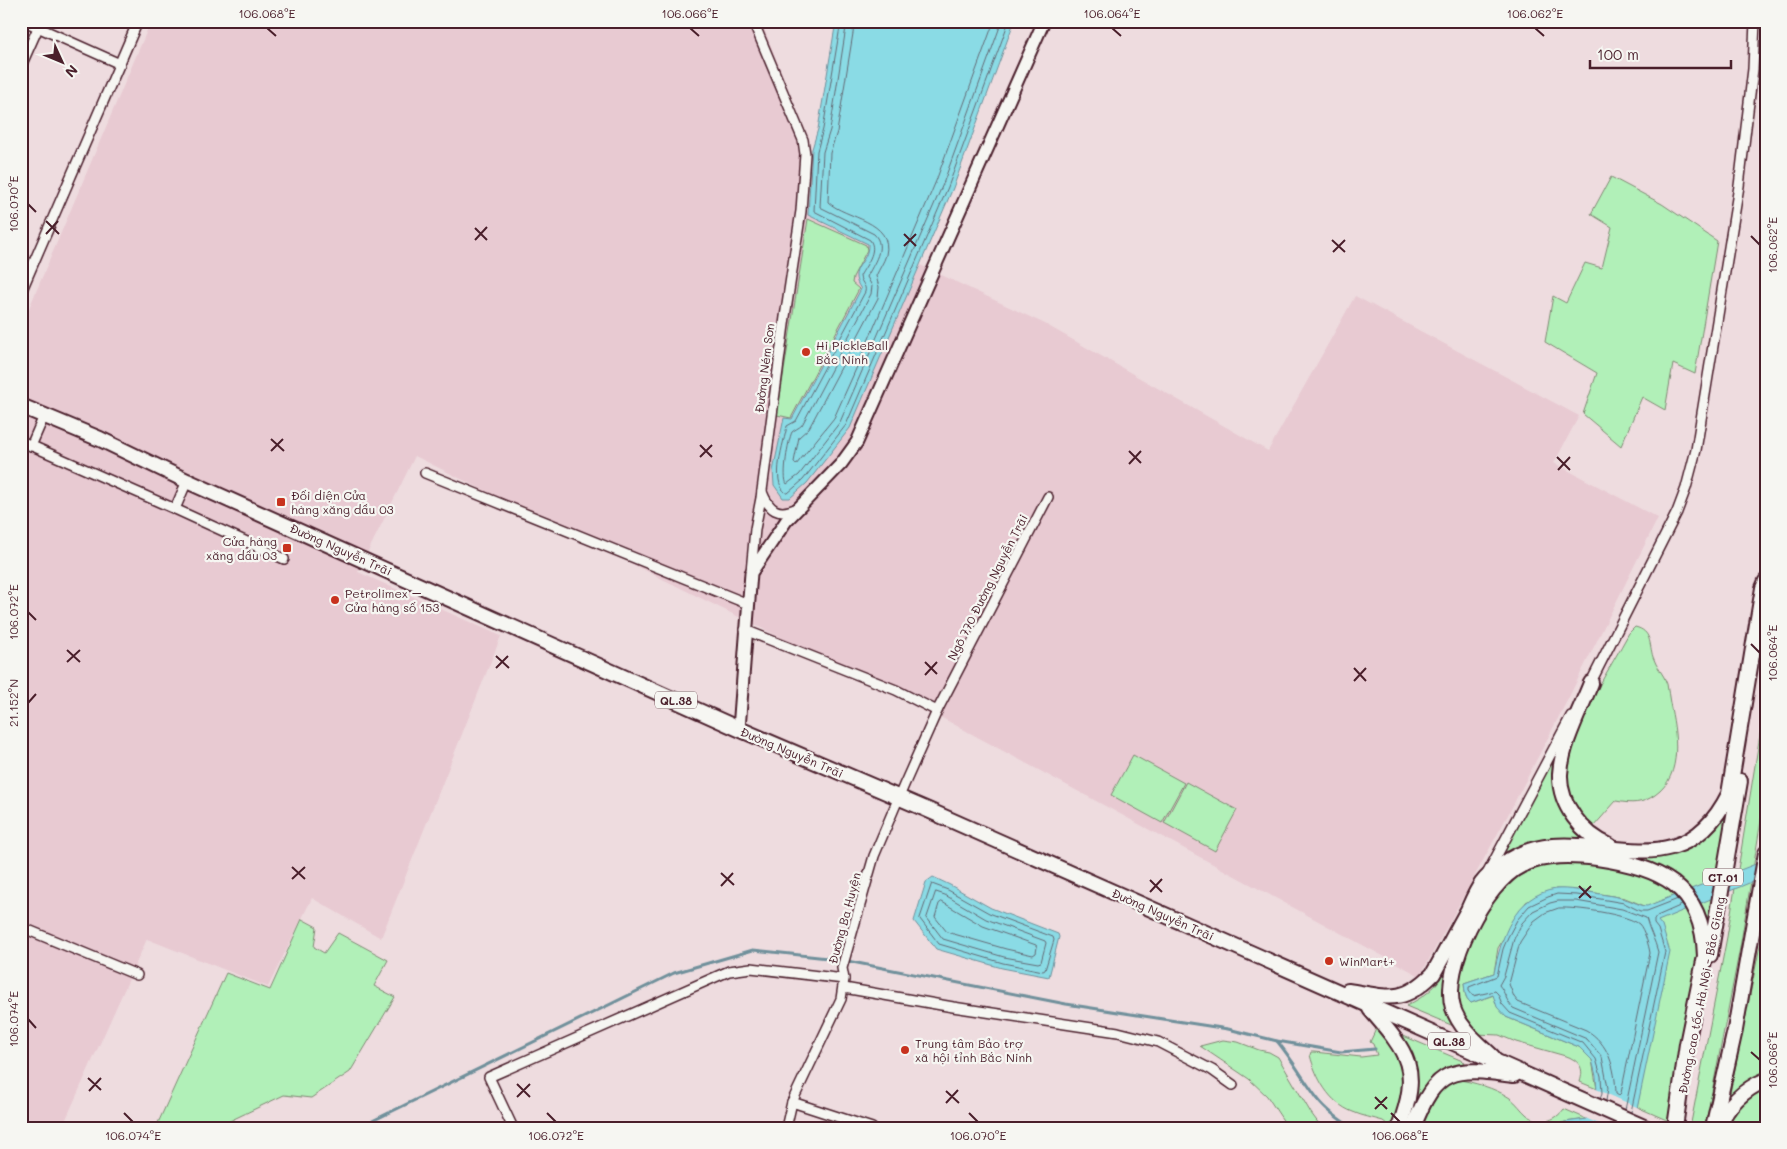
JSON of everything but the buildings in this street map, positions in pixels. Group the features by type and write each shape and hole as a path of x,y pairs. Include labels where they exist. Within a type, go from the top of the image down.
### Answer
{"highway":[{"name":"Đường Nguyễn Trãi","path":"21,406 739,729 1646,1128"},
{"path":"1333,989 1391,997 1409,994 1423,984 1433,974 1482,883 1509,859 1538,848 1572,845 1651,851 1677,846 1703,830 1724,804 1729,794 1766,581"},
{"name":"Đường cao tốc Hà Nội - Bắc Giang","path":"1675,1124 1698,1022 1766,625"},
{"path":"1591,683 1571,733 1563,758 1560,776 1568,808 1577,822 1594,838 1620,850"},
{"name":"CT.01","path":"1713,1128 1736,1030 1766,853"},
{"path":"1501,1064 1463,1027 1453,1008 1451,994 1452,974 1457,957 1481,905 1493,888 1521,865 1552,856 1579,856 1611,860 1652,870 1671,882 1691,903 1701,922 1705,947 1705,956 1687,1044 1675,1124"},
{"path":"1366,1005 1392,1035 1405,1054 1409,1065 1409,1098 1399,1128"},
{"path":"1413,1128 1423,1103 1432,1088 1450,1074 1461,1071 1483,1071 1528,1076"},
{"path":"1718,1128 1725,1114 1739,1096 1755,1084 1766,1080"}],"main road":[{"path":"1036,36 1040,21"},
{"path":"751,573 774,537 841,464 857,442 1044,21"},
{"name":"Đường Ném Sơn","path":"739,729 745,630 751,573"}],"street":[{"path":"24,21 40,24 120,64"},
{"path":"22,290 138,21"},
{"name":"Đường Ném Sơn","path":"751,573 755,529 762,492 801,211 805,154 803,140 753,21"},
{"path":"1482,883 1563,730 1591,683 1677,512 1686,488 1696,450 1740,178 1753,69 1755,21"},
{"path":"21,66 40,24"},
{"path":"32,446 44,416"},
{"path":"21,441 284,559"},
{"path":"425,473 748,604"},
{"path":"175,509 188,481"},
{"path":"762,492 768,504 779,512 786,512 800,507"},
{"name":"Ngõ 770 Đường Nguyễn Trãi","path":"899,798 937,711 1048,497"},
{"path":"745,630 896,690 937,711"},
{"name":"Đường Ba Huyện","path":"786,1128 792,1102 841,999 848,946 874,856 899,798"},
{"path":"21,926 137,975"},
{"path":"513,1128 489,1077 729,971 751,968 843,979 953,1007 1118,1032 1158,1042 1212,1070 1233,1085"},
{"path":"792,1102 872,1128"}],"shaded area":[{"path":"151,21 761,21 809,142 806,211 1045,324 1268,451 1355,296 1579,416 1554,463 1658,518 1510,811 1420,976 946,720 415,456 358,572 501,636 381,938 312,898 268,987 147,939 62,1128 21,1128 21,327"}],"green space":[{"path":"1611,177 1662,204 1717,241 1695,374 1673,364 1665,410 1642,397 1621,446 1583,414 1597,373 1545,342 1553,296 1566,303 1585,263 1602,268 1612,227 1591,214"},
{"name":"Hi PickleBall Bắc Ninh","path":"808,219 866,245 867,250 853,277 852,283 859,289 791,418 777,415"},
{"path":"1635,627 1647,635 1654,661 1667,684 1676,740 1674,765 1664,786 1655,795 1637,803 1616,801 1593,827 1581,814 1573,799 1567,783 1567,758 1590,703 1629,633"},
{"path":"1766,698 1766,790 1740,948 1705,1128 1690,1128 1727,937"},
{"path":"1556,753 1556,779 1587,839 1546,840 1521,845 1510,852 1506,851 1505,849"},
{"path":"1133,755 1184,783 1162,823 1111,795"},
{"path":"1186,782 1237,810 1215,851 1164,823"},
{"path":"1731,809 1710,940 1703,918 1645,862 1629,856 1712,828"},
{"path":"1548,860 1599,863 1631,870 1647,876 1675,895 1647,907 1625,898 1578,890 1556,889 1546,892 1526,902 1498,948 1494,973 1464,983 1466,996 1471,1003 1494,995 1506,1017 1579,1047 1592,1060 1597,1089 1580,1082 1582,1073 1579,1064 1569,1057 1516,1042 1499,1035 1476,1034 1470,1028 1458,1005 1459,974 1470,942 1486,907 1511,877"},
{"path":"1688,908 1694,920 1701,956 1671,1122 1637,1107 1648,1052 1657,921"},
{"path":"1766,916 1766,1075 1739,1088 1729,1098"},
{"path":"302,919 317,927 314,947 324,953 338,933 388,960 374,986 395,997 350,1072 311,1098 284,1095 215,1128 170,1128 158,1123 226,973 270,990"},
{"path":"1449,961 1456,1027 1406,1006 1427,993 1437,983"},
{"path":"1376,1029 1383,1035 1391,1047 1403,1077 1402,1096 1395,1128 1388,1128 1387,1124 1383,1121 1356,1113 1337,1103 1320,1081 1310,1055 1311,1052 1314,1052 1361,1057 1377,1055 1373,1044 1370,1042"},
{"path":"1394,1032 1465,1062 1445,1071 1431,1082 1421,1095 1412,1116 1413,1101"},
{"path":"1223,1040 1238,1042 1269,1052 1278,1057 1322,1128 1288,1128 1267,1096 1249,1079 1200,1046"},
{"path":"1455,1079 1484,1086 1504,1094 1527,1115 1537,1120 1547,1121 1552,1119 1564,1109 1587,1119 1565,1122 1547,1128 1420,1128 1427,1108 1438,1090"},
{"path":"1766,1083 1766,1128 1724,1128 1731,1111"}],"water":[{"path":"836,21 1014,22 953,188 850,428 807,483 790,498 783,498 774,485 773,471 784,418 792,419 861,289 856,276 865,257 868,244 808,215 812,149 818,129"},
{"path":"1766,860 1766,876 1658,921 1662,926 1670,952 1633,1128 1547,1128 1565,1122 1587,1119 1597,1094 1596,1076 1592,1060 1579,1047 1506,1017 1497,1007 1493,995 1471,1003 1467,998 1464,983 1494,973 1506,933 1520,909 1542,893 1556,889 1614,896 1647,906"},
{"path":"933,877 991,908 1058,934 1059,937 1049,977 1002,968 936,949 914,921 926,882"}],"pier":[{"path":"1594,1088 1639,1108 1635,1128 1608,1128 1583,1117 1585,1117 1594,1094"}],"waterway":[{"path":"358,1128 674,973 753,950 837,959 1066,1004 1228,1029 1277,1041 1341,1052 1375,1049"},
{"path":"1277,1041 1321,1102 1352,1128"}],"place":[{"name":"Hi PickleBall Bắc Ninh","path":"806,352"},
{"name":"Đối diện Cửa hàng xăng dầu 03","path":"281,502"},
{"name":"Cửa hàng xăng dầu 03","path":"287,548"},
{"name":"Petrolimex – Cửa hàng số 153","path":"335,600"},
{"name":"WinMart+","path":"1329,961"},
{"name":"Trung tâm Bảo trợ xã hội tỉnh Bắc Ninh","path":"905,1050"}]}
